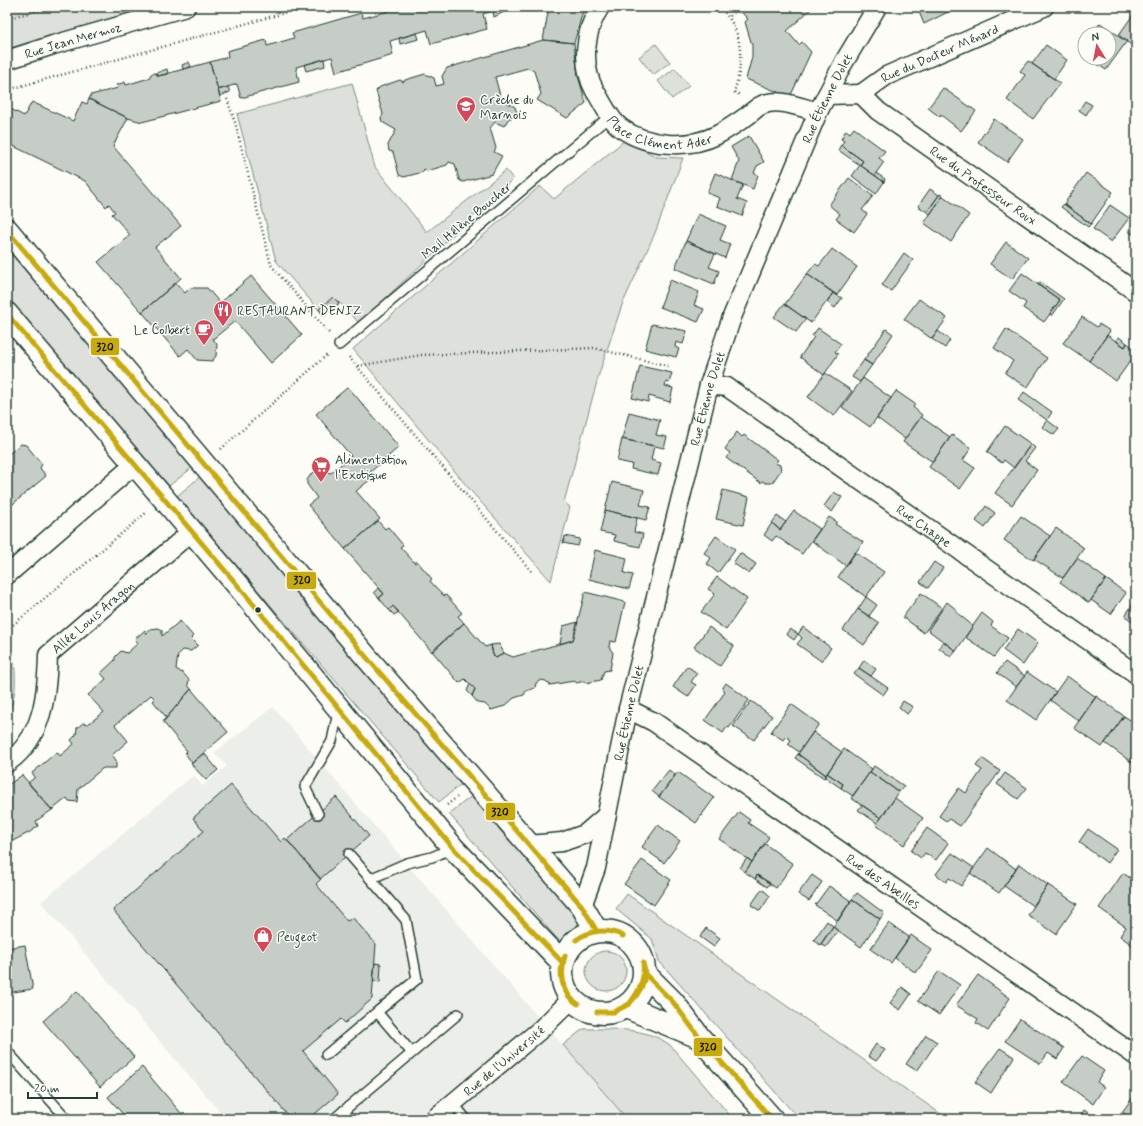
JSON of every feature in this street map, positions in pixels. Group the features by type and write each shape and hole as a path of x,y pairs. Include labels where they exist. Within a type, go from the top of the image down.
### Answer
{"main road":[{"path":"7,230 368,659 582,906 596,930"},
{"path":"7,314 245,594 453,848 562,962"},
{"path":"596,930 613,930 628,937 641,953 645,974 641,991 626,1007 608,1013 591,1012 572,999 562,982 562,962 573,943 596,930"},
{"path":"645,974 673,1002 699,1037 772,1119"},
{"path":"626,1007 699,1037"}],"street":[{"name":"Rue Jean Mermoz","path":"7,60 52,45 186,7"},
{"name":"Place Clément Ader","path":"600,7 593,18 585,52 591,82 610,116 621,128 643,139 668,144 696,143 716,135 762,104"},
{"name":"Rue Étienne Dolet","path":"582,906 596,868 628,709 710,385 732,317 818,112 844,62 878,7"},
{"name":"Rue du Docteur Ménard","path":"861,94 886,76 1044,7"},
{"path":"827,95 861,94"},
{"name":"Rue du Professeur Roux","path":"861,94 878,110 1136,292"},
{"path":"762,104 776,102 818,112"},
{"name":"Rue Chappe","path":"710,385 727,387 1136,674"},
{"path":"7,575 135,464"},
{"name":"Allée Louis Aragon","path":"7,763 28,742 44,710 48,655 192,531"},
{"name":"Rue des Abeilles","path":"628,709 654,722 1136,1056"},
{"path":"529,845 562,842 585,834 607,815"},
{"name":"Rue de l'Université","path":"434,1119 540,1030 572,999"}],"lane":[{"name":"Mail Hélène Boucher","path":"339,345 610,116"},
{"path":"318,814 305,787 332,741 339,710"},
{"path":"372,878 407,863 432,858 453,848"},
{"path":"326,1055 417,979 406,920 372,878 349,854"},
{"path":"377,1012 412,1053"},
{"path":"334,1119 458,1014"},
{"path":"7,1052 67,1119"},
{"path":"453,1103 466,1119"},
{"path":"343,1111 350,1119"}],"path":[{"path":"7,18 56,7"},
{"path":"7,90 306,7"},
{"path":"719,7 730,16 739,36 739,78 734,92 762,104"},
{"path":"730,16 741,7"},
{"path":"227,99 271,265 532,572"},
{"path":"357,367 421,355 594,348 668,366"}],"shaded area":[{"path":"7,7 148,7 7,49"},
{"path":"656,44 670,62 653,75 639,57"},
{"path":"675,68 689,86 672,99 658,81"},
{"path":"352,83 375,167 427,232 506,170 513,179 359,323 340,303 324,316 276,261 237,114"},
{"path":"625,140 657,157 683,158 655,233 622,305 599,374 564,502 570,507 551,581 471,491 353,349 540,186 554,199"},
{"path":"7,249 193,467 169,486 7,297"},
{"path":"201,476 464,782 439,802 177,496"},
{"path":"14,663 15,691 7,718 7,665"},
{"path":"273,707 627,1119 226,1119 41,902 194,775 202,786 227,766 214,753"},
{"path":"474,794 584,923 573,930 560,942 449,814"},
{"path":"627,894 948,1119 799,1119 659,961 652,939 616,909"},
{"path":"606,951 614,953 620,957 624,963 626,971 624,979 620,985 614,989 606,991 598,989 592,985 588,979 586,971 588,963 592,957 598,953"},
{"path":"583,1029 628,1030 640,1032 661,1039 670,1045 733,1119 627,1119 563,1045"}],"building":[{"path":"388,7 507,7 504,12 502,8 483,14 487,29 431,44 427,30 390,41 393,55 336,72 332,57 296,67 299,82 241,98 237,84 218,90 210,62 228,57 227,51 266,40 267,46 294,38 292,33 361,13 363,18 389,11"},
{"path":"549,7 584,7 574,43 543,40"},
{"path":"749,7 813,7 787,31 799,45 802,42 811,52 790,97 746,79 752,57 752,45 745,22 748,19 742,13"},
{"path":"917,7 951,7 952,10 924,24"},
{"path":"502,8 504,12 494,17 493,11"},
{"path":"1135,12 1136,13 1136,48 1118,36"},
{"path":"1100,23 1104,26 1098,26"},
{"path":"417,33 419,39 400,44 399,38"},
{"path":"1117,34 1127,41 1117,55"},
{"path":"543,40 574,43 578,76 586,103 567,118 537,100 541,94 534,71 528,68 495,77 501,99 515,107 517,113 512,118 509,118 504,126 495,122 490,128 496,148 494,152 502,156 492,174 463,182 459,180 455,164 449,162 447,165 427,171 424,169 423,172 404,177 399,175 393,152 389,151 388,145 396,130 382,122 381,118 383,114 376,91 380,87 400,80 404,82 405,80 425,74 434,78 436,86 444,84 442,76 447,68"},
{"path":"1046,45 1067,60 1054,79 1032,64"},
{"path":"324,59 325,66 306,71 304,65"},
{"path":"1028,61 1060,83 1033,119 1007,100 1025,75 1020,71"},
{"path":"189,62 191,67 183,69 182,65"},
{"path":"210,62 221,101 142,122 128,118 89,99 91,95 118,88 117,85 125,82 126,85 149,78 151,74 156,73 158,76"},
{"path":"1100,66 1109,66 1106,70"},
{"path":"167,69 168,74 158,76 156,73"},
{"path":"228,87 230,92 220,96 218,90"},
{"path":"943,88 976,111 961,131 941,115 940,117 928,108"},
{"path":"89,99 128,118 113,146 181,226 155,247 181,278 142,312 98,262 130,235 112,214 115,212 109,204 106,207 85,181 7,143 7,107 24,116 32,102 73,121 82,102 87,104"},
{"path":"1085,101 1092,105 1086,115 1079,110"},
{"path":"994,119 1023,139 1007,162 978,142"},
{"path":"854,128 885,151 879,158 884,162 876,173 885,179 884,182 860,165 863,161 841,145 844,141 841,139 846,130 850,133"},
{"path":"749,136 764,162 757,166 754,173 758,175 753,189 732,180 739,161 731,147"},
{"path":"841,145 863,161 860,165 838,150"},
{"path":"860,165 884,182 876,194 852,176"},
{"path":"715,173 743,185 737,199 747,203 742,216 717,206 720,198 707,193"},
{"path":"1086,173 1113,192 1091,224 1064,204"},
{"path":"849,178 873,196 862,210 867,214 854,232 836,219 840,214 829,205"},
{"path":"930,189 939,195 927,212 918,206"},
{"path":"940,194 943,196 930,214 927,212"},
{"path":"943,196 969,215 951,242 924,223"},
{"path":"1064,204 1091,224 1088,227 1061,207"},
{"path":"1110,205 1129,218 1111,242 1093,229"},
{"path":"698,214 726,226 720,240 730,244 725,258 686,241"},
{"path":"1136,220 1136,236 1128,231"},
{"path":"686,241 715,254 709,267 719,271 714,284 675,268"},
{"path":"1006,242 1028,258 1012,279 990,264"},
{"path":"832,249 857,267 837,295 807,274 815,264 819,266"},
{"path":"904,253 913,260 891,291 882,285"},
{"path":"1022,273 1060,300 1044,322 1023,308 1026,303 1009,291"},
{"path":"807,274 833,293 811,323 785,304"},
{"path":"251,276 302,335 271,363 235,321 213,339 217,344 216,356 212,361 197,360 188,349 180,356 142,312 176,283 185,293 190,288 207,288 220,303"},
{"path":"670,280 699,292 694,305 704,309 698,322 660,307"},
{"path":"1040,282 1064,299 1052,316 1050,314 1060,300 1038,285"},
{"path":"833,293 842,298 835,308 827,302"},
{"path":"333,297 339,303 324,316 319,309"},
{"path":"919,299 947,318 932,339 904,319"},
{"path":"784,304 806,319 796,332 774,317"},
{"path":"1082,317 1097,327 1099,324 1110,331 1089,361 1063,343"},
{"path":"652,324 687,331 683,344 676,342 675,347 679,349 676,357 645,349"},
{"path":"818,328 841,344 835,352 838,354 824,375 800,357 814,337 812,336"},
{"path":"886,329 893,334 872,365 864,360"},
{"path":"1006,329 1047,358 1027,388 1005,373 1013,361 994,348"},
{"path":"938,331 950,340 945,348 932,339"},
{"path":"1107,335 1125,347 1127,343 1136,350 1136,353 1116,381 1089,361"},
{"path":"1119,337 1127,343 1125,347 1116,341"},
{"path":"864,360 872,365 860,382 852,377"},
{"path":"640,366 672,373 669,383 666,382 665,386 673,388 670,402 649,396 648,402 632,398"},
{"path":"825,373 852,391 834,416 808,397"},
{"path":"863,378 891,398 870,427 842,407"},
{"path":"348,387 399,447 368,474 371,479 356,491 380,519 345,549 308,505 317,498 307,484 307,480 312,473 319,470 331,473 351,456 316,414"},
{"path":"896,391 915,404 913,407 922,415 905,439 877,418"},
{"path":"1024,392 1052,412 1047,420 1018,400"},
{"path":"629,412 660,420 656,435 667,437 664,448 622,439"},
{"path":"921,417 950,437 933,462 903,442"},
{"path":"1047,420 1059,429 1054,435 1042,427"},
{"path":"1005,426 1031,444 1014,468 1004,460 1002,463 987,452"},
{"path":"737,432 742,437 744,435 778,460 775,463 780,465 781,470 772,483 762,481 761,483 726,458 730,453 725,449"},
{"path":"952,435 971,448 963,460 975,468 960,489 929,467"},
{"path":"622,439 654,446 651,460 661,463 658,475 631,469 632,464 617,461"},
{"path":"21,444 26,445 42,464 40,468 46,476 7,509 7,450 10,453"},
{"path":"1031,444 1035,448 1025,461 1037,470 1012,505 995,493"},
{"path":"612,482 644,490 640,505 650,507 646,520 605,510"},
{"path":"723,490 749,497 743,525 716,519"},
{"path":"834,492 842,497 832,512 824,506"},
{"path":"986,506 995,513 985,528 976,521"},
{"path":"605,510 637,518 634,532 643,534 640,547 614,541 615,535 600,532"},
{"path":"794,511 820,529 802,554 776,536 772,541 764,535 772,523 780,530"},
{"path":"777,516 786,522 780,530 772,523"},
{"path":"1021,516 1050,536 1033,560 1004,540"},
{"path":"829,517 837,522 835,524 863,542 846,566 812,541"},
{"path":"378,521 385,529 388,527 403,545 400,547 415,563 417,561 432,579 430,581 444,596 446,595 462,613 458,616 464,623 432,652 393,606 389,610 379,598 384,594 345,549"},
{"path":"1056,528 1084,548 1063,578 1034,559"},
{"path":"565,536 580,539 578,546 563,543"},
{"path":"716,536 735,549 718,573 707,564 711,558 704,553"},
{"path":"595,550 627,558 624,573 633,575 629,589 589,579"},
{"path":"855,552 884,572 866,597 838,577"},
{"path":"740,553 756,564 749,574 733,563"},
{"path":"1077,558 1106,579 1089,603 1060,582"},
{"path":"934,562 943,568 928,588 920,582"},
{"path":"717,577 747,599 726,630 701,612 715,594 708,589"},
{"path":"1106,579 1126,593 1111,614 1091,600"},
{"path":"379,588 384,594 379,598 374,592"},
{"path":"585,592 625,602 616,642 610,641 609,647 613,653 610,670 604,671 601,680 586,683 584,681 577,683 574,681 550,685 546,681 541,680 536,683 535,688 526,691 524,695 514,698 505,706 491,710 485,704 478,703 472,696 475,689 465,679 459,683 432,651 464,623 485,647 491,645 493,655 496,658 504,653 513,657 573,640"},
{"path":"921,593 942,608 924,633 903,617"},
{"path":"866,597 877,605 869,616 858,609"},
{"path":"1136,599 1136,629 1132,627 1135,623 1125,616"},
{"path":"947,602 957,610 956,612 973,626 956,651 928,630"},
{"path":"393,606 399,612 394,615 389,610"},
{"path":"858,609 879,623 864,645 843,630"},
{"path":"982,613 993,622 991,626 1008,638 994,657 965,637"},
{"path":"180,621 193,636 191,638 198,645 191,651 183,650 178,655 176,669 184,674 189,680 188,685 191,689 163,722 166,717 153,701 155,699 151,695 115,725 128,741 112,755 116,760 116,768 103,768 78,789 77,802 69,801 67,798 52,810 28,783 35,777 32,773 57,752 60,756 74,744 71,740 76,735 77,728 83,723 88,724 104,712 88,695 106,679 101,673 115,660 115,657 121,651 127,653 138,643 135,639 145,630 147,634 150,629 159,628 162,630 162,636"},
{"path":"578,622 573,640 560,644 563,626"},
{"path":"709,627 734,646 720,666 694,647"},
{"path":"803,627 831,648 821,661 797,644 802,638 798,634"},
{"path":"790,629 798,634 794,640 786,634"},
{"path":"1018,629 1038,643 1023,665 1003,650"},
{"path":"943,641 956,651 951,657 939,648"},
{"path":"499,644 504,653 496,658 493,655 491,645"},
{"path":"864,660 876,669 871,676 859,668"},
{"path":"1005,662 1025,676 1016,687 997,673"},
{"path":"687,666 697,673 691,682 696,685 688,697 673,687"},
{"path":"859,668 888,688 883,695 854,674"},
{"path":"1027,672 1056,692 1036,720 1007,700"},
{"path":"1067,676 1096,697 1079,721 1050,700"},
{"path":"726,683 749,700 729,728 727,727 723,733 705,720 725,692 722,689"},
{"path":"470,684 475,689 472,696 467,691"},
{"path":"191,689 228,732 192,763 185,753 187,751 163,722"},
{"path":"1096,696 1124,716 1102,747 1074,728"},
{"path":"751,701 772,716 754,740 733,726"},
{"path":"903,701 913,707 907,714 899,707"},
{"path":"791,704 819,724 799,752 788,744 791,740 786,736 783,740 771,732"},
{"path":"1124,716 1135,723 1133,726 1136,729 1136,761 1134,764 1105,743"},
{"path":"813,732 842,752 826,775 798,754"},
{"path":"844,749 872,769 853,796 841,788 843,784 827,773"},
{"path":"204,753 218,770 206,780 191,764"},
{"path":"798,754 826,775 825,777 824,778 795,758"},
{"path":"982,758 1000,771 960,826 949,819 946,821 939,816 959,788 966,793 982,770 976,766"},
{"path":"874,766 904,786 899,792 870,772"},
{"path":"669,770 675,775 659,797 652,791"},
{"path":"678,772 714,798 696,823 659,797"},
{"path":"870,772 899,792 881,818 851,798"},
{"path":"827,773 843,784 841,788 825,777"},
{"path":"1005,773 1027,788 1018,799 997,784"},
{"path":"22,775 52,810 36,821 38,826 7,844 7,786"},
{"name":"Peugeot","path":"231,785 281,842 285,838 321,879 316,884 347,921 353,918 376,944 372,999 345,1023 341,1019 303,1051 338,1094 309,1119 291,1119 113,910 204,831 193,818"},
{"path":"336,797 369,836 320,879 287,840"},
{"path":"895,798 923,818 904,845 876,825"},
{"path":"862,805 881,818 877,823 858,810"},
{"path":"739,812 750,820 748,823 769,837 752,862 719,839"},
{"path":"658,825 680,841 664,863 642,847"},
{"path":"927,828 948,843 936,860 925,853 921,858 911,851"},
{"path":"1088,829 1117,849 1107,863 1079,842"},
{"path":"765,844 793,864 776,888 757,875 755,879 745,872"},
{"path":"988,848 1016,869 999,893 970,873"},
{"path":"952,853 974,868 961,886 949,878 946,882 936,874"},
{"path":"747,858 752,862 745,872 740,868"},
{"path":"642,860 671,880 654,905 624,884"},
{"path":"1019,864 1048,885 1033,906 1004,886"},
{"path":"1123,873 1136,882 1136,948 1120,936 1126,927 1099,908"},
{"path":"757,875 770,883 767,887 755,879"},
{"path":"812,875 822,882 809,901 798,894"},
{"path":"1048,885 1077,904 1056,934 1028,915"},
{"path":"829,886 851,901 838,921 815,905"},
{"path":"762,889 770,896 760,911 751,905"},
{"path":"857,893 884,913 880,919 852,899"},
{"path":"852,899 880,919 861,947 833,927"},
{"path":"827,921 833,926 820,945 814,940"},
{"path":"889,923 909,937 891,963 870,949"},
{"path":"833,927 838,931 826,947 821,944"},
{"path":"706,928 720,938 714,947 700,937"},
{"path":"911,935 932,950 916,973 895,958"},
{"path":"25,945 33,989 7,993 7,948"},
{"path":"375,963 381,964 380,982 373,981"},
{"path":"939,971 960,985 939,1015 918,1001"},
{"path":"978,975 1010,998 988,1031 976,1023 978,1019 956,1005"},
{"path":"902,987 911,994 900,1010 890,1003"},
{"path":"77,991 134,1057 100,1087 43,1021"},
{"path":"1020,1019 1064,1048 1057,1059 1048,1053 1040,1064 1005,1041"},
{"path":"926,1035 937,1042 917,1071 906,1064"},
{"path":"876,1044 885,1050 876,1061 868,1056"},
{"path":"1000,1048 1014,1057 991,1093 975,1082"},
{"path":"1082,1056 1104,1071 1097,1082 1104,1087 1093,1104 1063,1082"},
{"path":"142,1067 186,1119 127,1119 108,1097"},
{"path":"1136,1093 1136,1119 1132,1119 1122,1112"},
{"path":"1084,1110 1097,1119 1079,1119"}],"transit line":[{"name":"320","path":"7,230 368,659 582,906 596,930"},
{"name":"320","path":"7,314 245,594 453,848 562,962"},
{"name":"320","path":"576,940 587,934 599,931 617,933 623,936"},
{"name":"320","path":"565,956 563,962 564,983 569,995 578,1004"},
{"name":"320","path":"565,956 561,969 562,983 568,995 578,1004"},
{"name":"320","path":"630,1003 637,994 641,984 643,963"},
{"name":"320","path":"630,1003 640,989 644,979 645,974 643,963"},
{"name":"320","path":"645,974 673,1002 699,1037 772,1119"},
{"name":"320","path":"597,1012 614,1012 629,1004"},
{"name":"320","path":"597,1012 614,1012 629,1004"}],"place":[{"name":"Crèche du Marnois","path":"466,123"},
{"name":"RESTAURANT DENIZ","path":"223,327"},
{"name":"Le Colbert","path":"204,346"},
{"name":"Alimentation l'Exotique","path":"321,483"},
{"name":"Peugeot","path":"263,953"}]}
